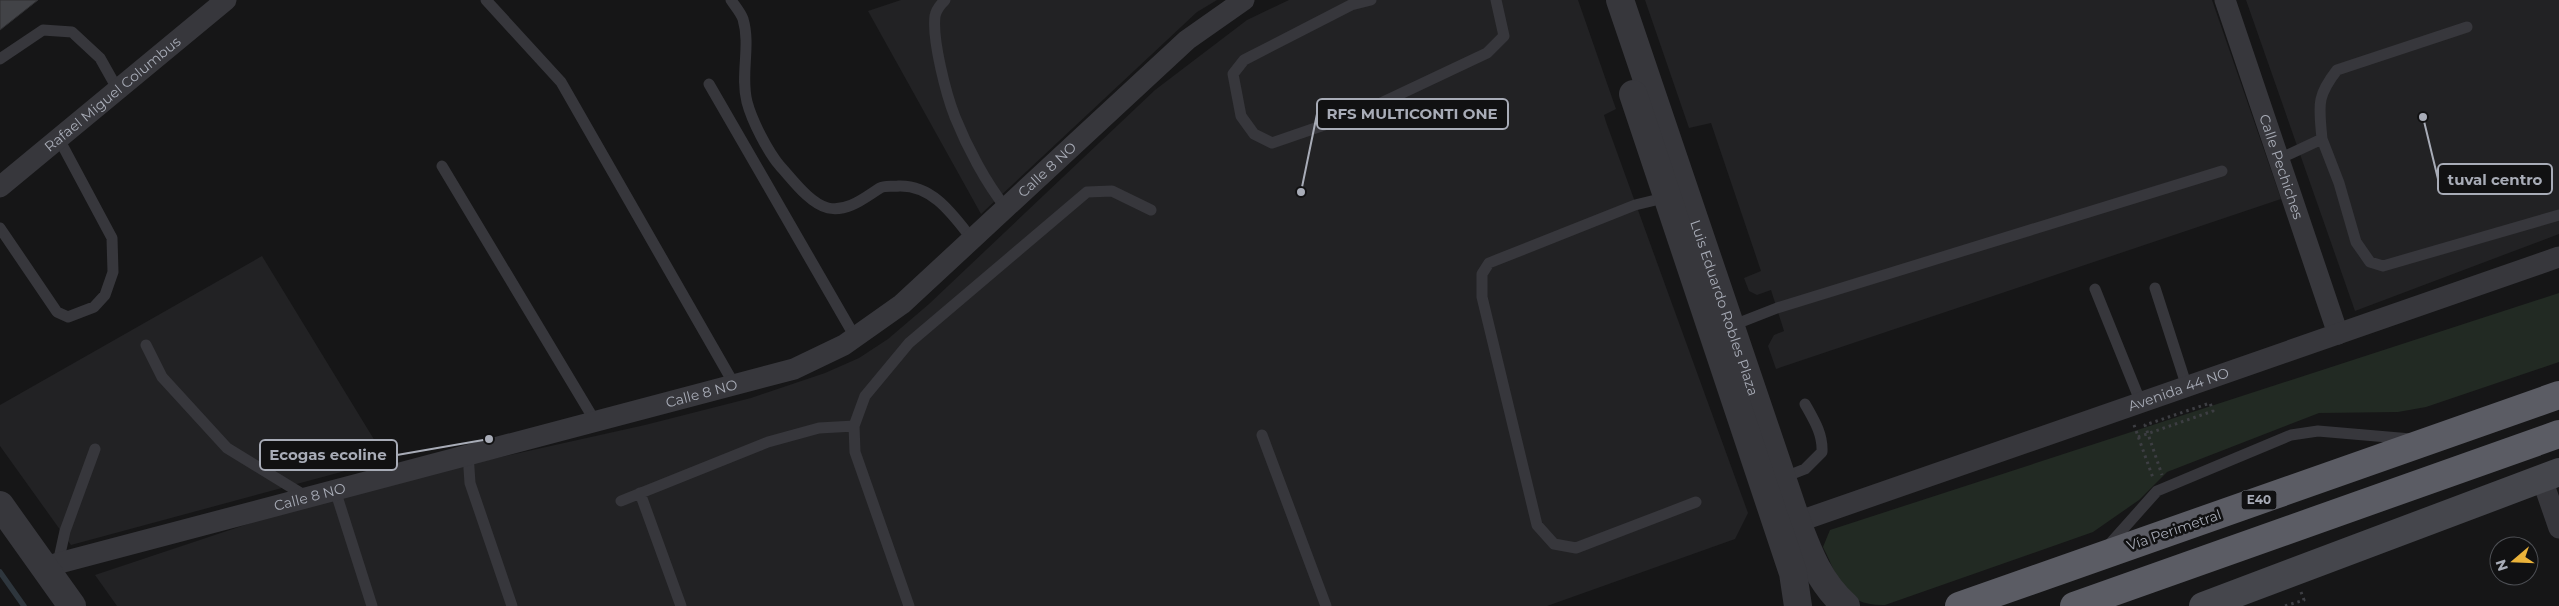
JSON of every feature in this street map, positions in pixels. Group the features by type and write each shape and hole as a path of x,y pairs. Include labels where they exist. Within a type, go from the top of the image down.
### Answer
{"highway":[{"name":"Vía Perimetral","path":"1959,606 2559,395"},
{"path":"2074,606 2559,434"}],"main road":[{"path":"2203,606 2550,475"}],"street":[{"name":"Rafael Miguel Columbus","path":"0,187 226,0"},
{"name":"Calle 8 NO","path":"51,565 794,369 844,345 902,304 1187,40 1244,0"},
{"name":"Luis Eduardo Robles Plaza","path":"1601,0 1676,193 1731,326 1814,567 1834,595 1846,606"},
{"name":"Luis Eduardo Robles Plaza","path":"1620,0 1676,193 1792,573 1798,606"},
{"name":"Calle Pechiches","path":"2225,0 2338,334"},
{"name":"Avenida 44 NO","path":"1797,522 2559,257"},
{"path":"2550,475 2559,528"},
{"path":"0,505 51,565 72,606"}],"lane":[{"path":"486,0 561,82 734,384"},
{"path":"731,0 743,18 746,44 744,62 747,102 757,128 778,165 812,199 828,208 854,205 883,187 904,186 925,191 949,210 972,240"},
{"path":"945,0 935,13 935,28 938,53 955,117 992,190 1006,208"},
{"path":"1371,0 1350,2 1244,60 1233,74 1241,116 1254,134 1272,143 1362,112 1487,53 1504,36 1496,0"},
{"path":"2467,27 2337,70 2323,88 2320,97 2322,139 2339,183 2356,242 2370,262 2383,266 2559,215"},
{"path":"0,59 44,30 72,32 100,58 118,90"},
{"path":"708,84 855,337"},
{"path":"0,228 57,312 68,317 80,313 94,307 105,295 114,272 112,238 60,139"},
{"path":"2279,159 2322,139"},
{"path":"442,166 595,421"},
{"path":"1731,326 1777,308 2222,171"},
{"path":"909,606 855,452 854,426 865,396 909,343 1087,192 1112,190 1151,210"},
{"path":"1676,193 1636,206 1489,263 1482,274 1482,297 1537,525 1554,544 1576,548 1696,502"},
{"path":"2155,288 2187,387"},
{"path":"2094,289 2134,405"},
{"path":"146,345 162,377 227,448 307,497"},
{"path":"1782,478 1805,469 1822,452 1822,443 1818,429 1805,404"},
{"path":"621,501 768,442 819,428 854,426"},
{"path":"2098,557 2158,491 2290,436 2318,430 2428,441"},
{"path":"1262,435 1326,606"},
{"path":"51,565 95,449"},
{"path":"468,454 470,483 512,606"},
{"path":"335,490 372,606"},
{"path":"640,493 681,606"}],"path":[{"path":"2138,437 2213,411 2210,403 2145,425"},
{"path":"2134,405 2138,437 2158,491"}],"shaded area":[{"path":"901,0 1217,0 1197,12 981,214 868,11"},
{"path":"1289,0 1578,0 1616,109 1604,115 1606,122 1748,513 1735,539 1547,606 117,606 95,575 344,492 645,425 751,398 825,373 859,358 888,339 929,304 1155,90 1247,20"},
{"path":"1645,0 2212,0 2281,199 1776,369 1768,346 1774,335 1784,331 1771,290 1757,295 1749,291 1744,278 1761,271 1711,123 1689,128"},
{"path":"2246,0 2559,0 2559,234 2355,311"},
{"path":"262,256 378,446 382,461 71,545 0,446 0,405"},
{"path":"2559,293 2559,362 2426,407 2398,412 2319,413 2167,472 2139,500 2093,532 1885,605 1871,604 1851,596 1844,589 1823,547 1830,530"}],"building":[{"path":"0,0 38,0 0,30"}],"waterway":[{"path":"0,572 24,606"}],"place":[{"name":"tuval centro","path":"2423,117"},
{"name":"RFS MULTICONTI ONE","path":"1301,192"},
{"name":"Ecogas ecoline","path":"489,439"}]}
